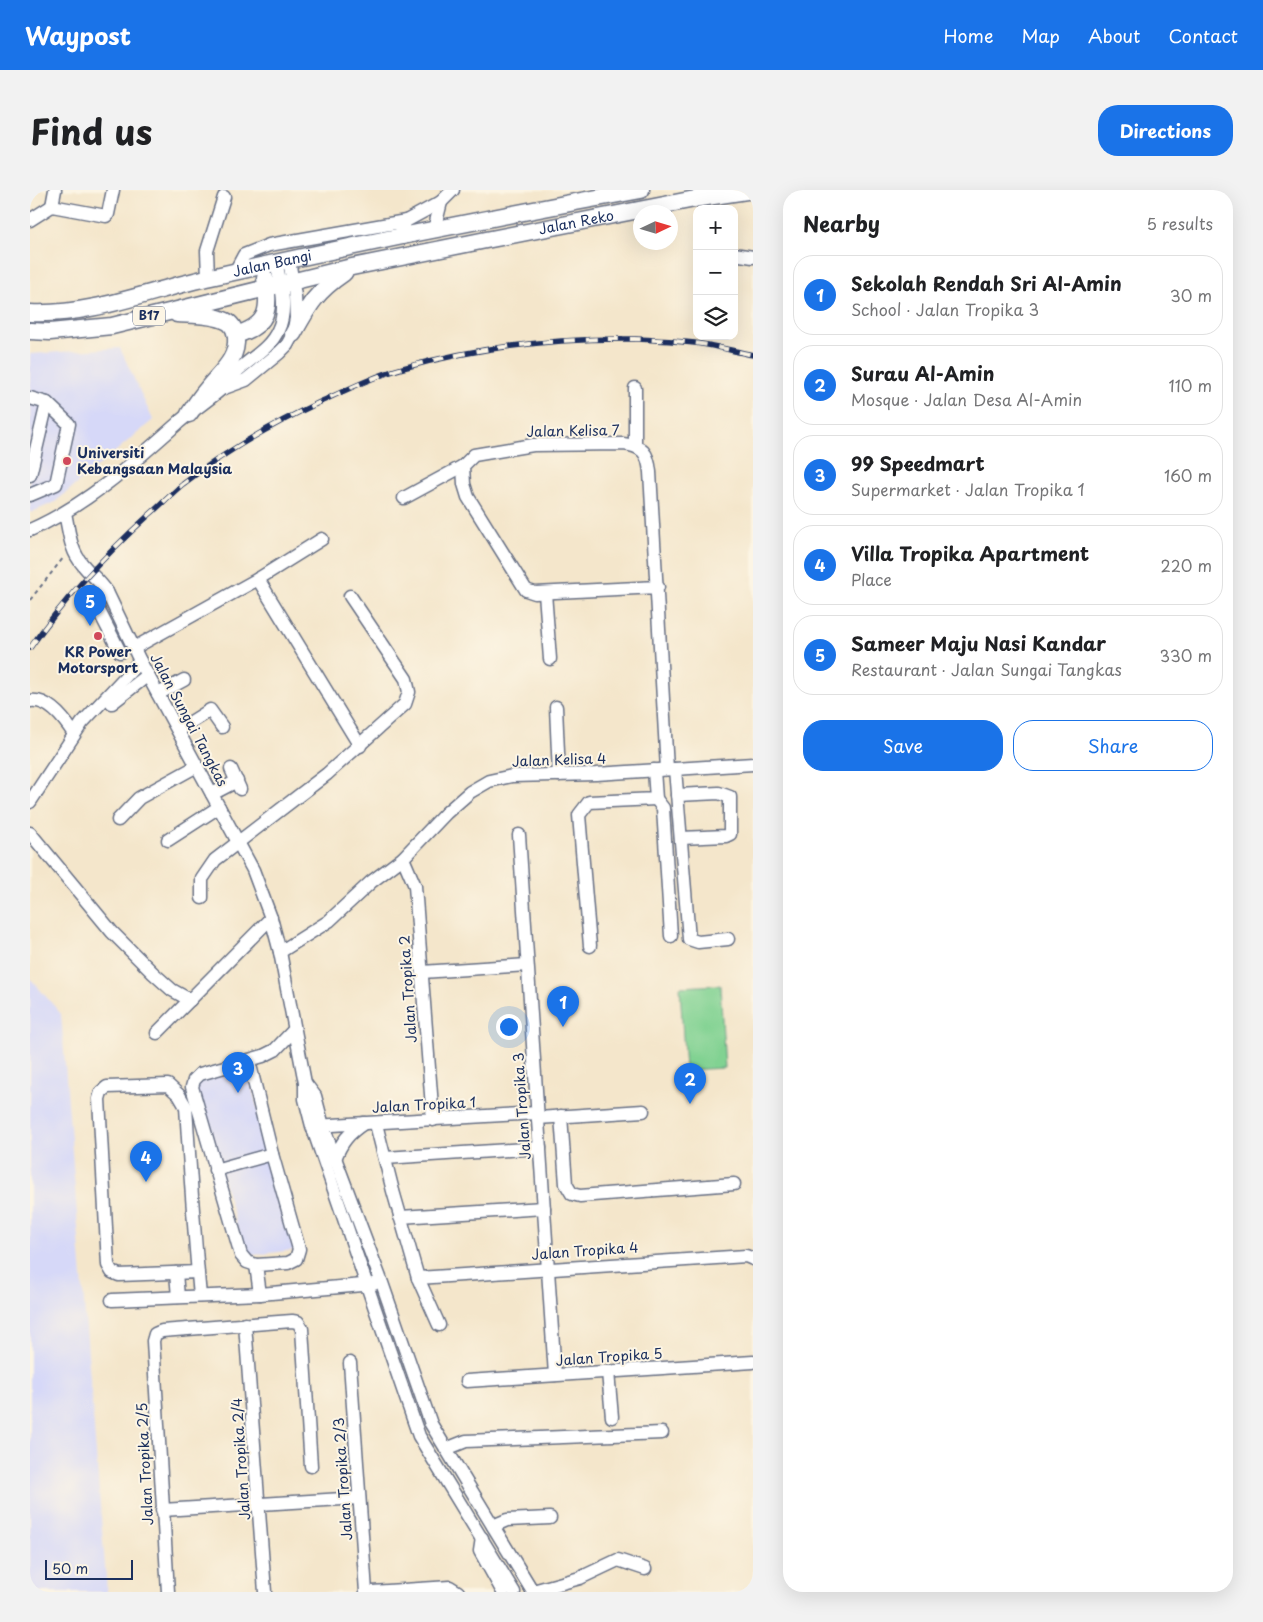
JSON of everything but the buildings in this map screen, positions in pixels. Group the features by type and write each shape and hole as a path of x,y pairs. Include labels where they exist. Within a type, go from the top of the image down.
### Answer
{"main road":[{"name":"Jalan Reko","path":"514,213 641,190"},
{"name":"Jalan Reko","path":"486,240 701,204 753,190"},
{"name":"Jalan Bangi","path":"30,313 50,314 114,303 208,277 276,263 333,242 390,239 514,213"},
{"name":"Jalan Bangi","path":"30,331 50,332 112,326 352,267 486,240"},
{"path":"236,335 253,329 265,316 280,284 276,263"},
{"path":"293,334 308,306 318,293 352,267"},
{"path":"163,313 214,317 226,321 233,326 236,335 235,351 232,358 206,389 189,414"}],"street":[{"path":"52,206 56,190"},
{"path":"30,220 52,206 106,216 113,190"},
{"path":"236,272 244,255 253,250 269,245 333,242 406,221 441,202 453,190"},
{"path":"208,277 207,250 224,197"},
{"path":"434,230 441,202"},
{"path":"390,239 406,221"},
{"path":"738,255 753,258"},
{"path":"30,530 65,513 84,501 221,389 270,343 282,323 280,284 276,263"},
{"path":"221,389 246,380 280,353 287,345 293,334 296,318 295,296 280,284"},
{"path":"635,388 635,445"},
{"path":"30,398 47,403 69,424 56,484 30,495"},
{"path":"30,475 47,403"},
{"name":"Jalan Kelisa 7","path":"404,498 463,466 474,455 533,445 635,445 645,452 649,462 671,769 677,795 689,939 698,942 728,939"},
{"path":"463,466 464,484 468,497 526,590 535,593 545,593 658,587"},
{"name":"Jalan Sungai Tangkas","path":"65,513 75,552 82,565 107,592 140,661 253,870 280,952 305,1083"},
{"path":"134,648 258,579 322,539"},
{"path":"258,579 360,746"},
{"path":"107,592 98,601 97,607 120,652"},
{"path":"545,593 550,659"},
{"path":"202,898 202,879 210,865 327,774 405,704 409,692 406,679 350,596"},
{"path":"30,802 74,734 104,698 140,661"},
{"path":"112,703 148,675"},
{"path":"158,694 184,680"},
{"path":"30,701 36,700 50,706 66,720 74,734"},
{"path":"556,707 559,775"},
{"path":"178,730 210,710 222,727"},
{"name":"Jalan Kelisa 4","path":"280,952 329,921 371,882 403,858 446,813 470,792 490,781 512,776 753,764"},
{"path":"118,820 140,798 197,766"},
{"path":"654,770 656,799 663,808 671,936"},
{"path":"212,794 236,780"},
{"path":"677,795 719,793 730,797 730,834 726,836 681,838"},
{"path":"590,946 578,815 590,802 656,799"},
{"path":"168,840 218,807"},
{"path":"30,833 112,932 172,990 190,1000"},
{"name":"Jalan Tropika 3","path":"519,835 555,1375"},
{"name":"Jalan Tropika 2","path":"403,858 415,886 433,1120"},
{"path":"158,1033 190,1000 272,923"},
{"path":"422,972 527,965"},
{"path":"249,1061 272,1154 299,1249 296,1259 288,1263 256,1265 247,1262 241,1254 192,1087 194,1080 200,1074 249,1061 275,1050 294,1030"},
{"path":"305,1083 315,1096 317,1102 318,1126 366,1284 420,1436 514,1592"},
{"path":"305,1083 304,1099 335,1159 382,1283 431,1424 533,1592 580,1578 618,1560 645,1569"},
{"path":"198,1272 119,1275 112,1272 108,1265 99,1100 101,1092 106,1087 168,1085 179,1095 186,1108 200,1296"},
{"path":"317,1102 330,1115 364,1124 385,1158 418,1278 439,1325"},
{"name":"Jalan Tropika 1","path":"318,1126 643,1111"},
{"path":"561,1116 566,1184 572,1194 580,1196 734,1184"},
{"path":"335,1159 346,1137 364,1124"},
{"path":"385,1158 540,1148"},
{"path":"215,1170 272,1154"},
{"path":"400,1217 544,1208"},
{"name":"Jalan Tropika 4","path":"418,1278 746,1256 753,1259"},
{"path":"256,1265 260,1294"},
{"path":"176,1273 178,1297"},
{"path":"112,1300 260,1294 382,1283"},
{"path":"245,1324 292,1321 298,1322 302,1329 311,1466"},
{"name":"Jalan Tropika 2/5","path":"168,1592 162,1510 155,1334 162,1330 245,1324"},
{"name":"Jalan Tropika 2/4","path":"245,1324 265,1592"},
{"name":"Jalan Tropika 5","path":"467,1381 753,1362"},
{"name":"Jalan Tropika 2/3","path":"350,1363 366,1592"},
{"path":"608,1372 612,1417"},
{"path":"446,1449 466,1441 662,1433"},
{"path":"162,1510 359,1498"},
{"path":"493,1526 508,1520 550,1518"},
{"path":"482,1538 480,1551 503,1592"},
{"path":"372,1592 450,1586 458,1592"}],"path":[{"path":"30,600 65,556 75,552"}],"shaded area":[{"name":"Universiti Kebangsaan Malaysia","path":"120,348 153,420 55,502 30,513 30,354"},
{"path":"30,978 61,1014 107,1592 30,1592"},
{"path":"246,1065 294,1250 246,1256 195,1085 202,1077"}],"green space":[{"path":"720,985 725,1068 685,1070 680,987"}],"railway":[{"path":"30,648 71,595 101,562 183,484 232,450 283,420 371,379 392,371 460,354 517,345 576,340 634,339 680,342 708,345 753,355"}],"place":[{"name":"Universiti Kebangsaan Malaysia","path":"67,461"},
{"name":"Sameer Maju Nasi Kandar","path":"90,626"},
{"name":"KR Power Motorsport","path":"98,636"},
{"name":"Sekolah Rendah Sri Al-Amin","path":"563,1027"},
{"name":"99 Speedmart","path":"238,1093"},
{"name":"Surau Al-Amin","path":"690,1104"},
{"name":"Villa Tropika Apartment","path":"146,1182"}]}
